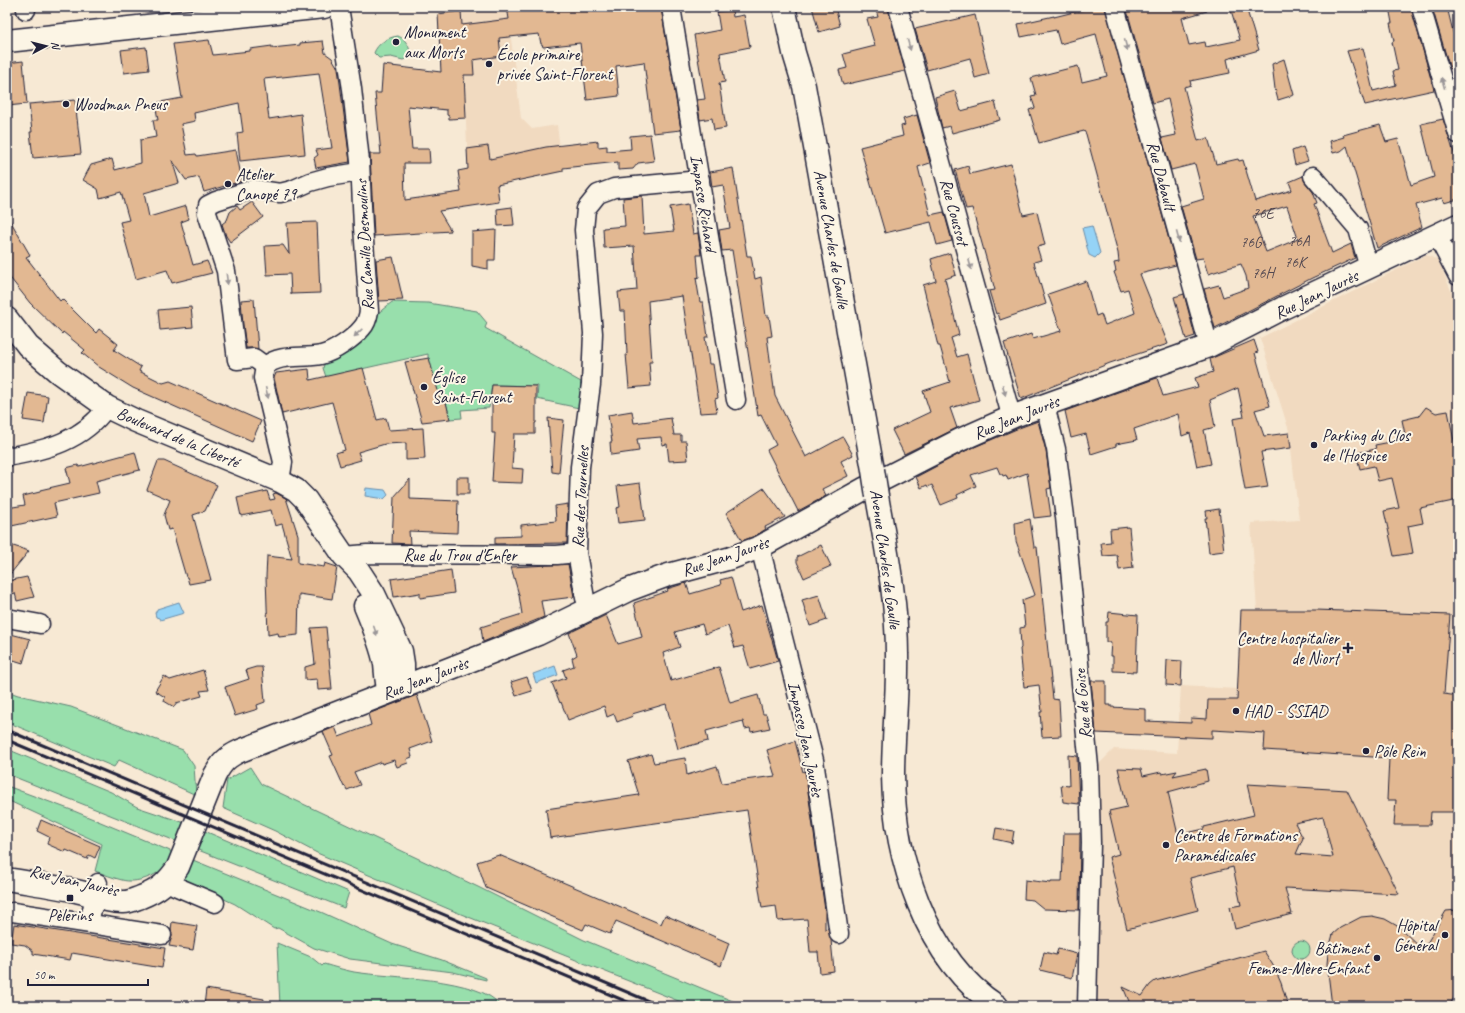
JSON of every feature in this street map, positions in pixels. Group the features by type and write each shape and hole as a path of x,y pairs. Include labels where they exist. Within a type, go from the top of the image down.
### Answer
{"street":[{"path":"7,41 324,7"},
{"name":"Rue Camille Desmoulins","path":"264,366 271,361 280,358 322,354 352,338 363,328 367,320 370,305 360,172 352,89 339,7"},
{"name":"Impasse Richard","path":"671,7 736,400"},
{"name":"Avenue Charles de Gaulle","path":"784,7 794,53 804,86 873,470 896,613 897,668 893,774 895,812 901,848 922,911 928,925 944,952 963,977 997,1006"},
{"name":"Avenue Charles de Gaulle","path":"799,7 805,51 804,86"},
{"name":"Rue Coussot","path":"898,7 1009,408 1014,416"},
{"name":"Rue Dabault","path":"1115,7 1209,346"},
{"path":"1421,7 1458,134"},
{"path":"280,481 283,462 263,378 264,366 254,358 237,360 226,271 207,212 208,205 216,200 253,189 280,193 328,177 360,172"},
{"name":"Rue Jean Jaurès","path":"1313,176 1358,229 1369,268"},
{"name":"Rue des Tournelles","path":"589,608 585,598 577,553 580,467 591,384 593,333 584,230 586,209 598,194 614,188 700,180"},
{"name":"Rue Jean Jaurès","path":"7,879 141,897 157,890 178,867 215,775 219,767 228,757 538,634 628,590 662,578 731,558 760,546 891,475 960,440 1014,416 1209,346 1283,308 1458,225"},
{"path":"1437,236 1458,276"},
{"name":"Boulevard de la Liberté","path":"7,319 28,346 58,372 107,407 136,421 280,481 296,490 306,500 344,556 359,571 374,594 401,651 403,677 394,690 386,682 383,657 374,627 351,576 344,556"},
{"name":"Rue de Goise","path":"1045,405 1056,449 1065,517 1089,767 1091,843 1087,1006"},
{"path":"7,457 64,443 82,433 94,423 107,407"},
{"name":"Impasse Jean Jaurès","path":"760,546 814,760 839,934"},
{"name":"Rue du Trou d'Enfer","path":"344,556 367,554 557,555 577,553"},
{"path":"7,618 40,624"},
{"name":"Boulevard de la Liberté","path":"396,639 404,650 414,658 429,666 444,671"},
{"name":"Rue Jean Jaurès","path":"7,866 73,877 97,890"},
{"path":"168,879 175,886 215,903"},
{"path":"89,923 97,890"},
{"path":"7,913 13,912 89,923 162,936"}],"shaded area":[{"name":"École primaire privée Saint-Florent","path":"490,7 507,7 521,118 532,129 557,125 563,172 469,190 461,11"},
{"name":"Centre hospitalier de Niort","path":"1426,255 1438,260 1452,293 1458,317 1458,1006 1102,1006 1094,1002 1096,767 1114,749 1177,753 1181,686 1237,689 1241,610 1257,611 1251,523 1299,520 1289,431 1260,338"}],"green space":[{"path":"398,36 401,37 408,45 410,52 408,58 403,60 391,57 379,58 374,53 383,42"},
{"path":"392,302 428,303 477,311 487,323 485,328 581,382 579,408 537,399 538,386 492,385 489,408 461,410 462,418 450,419 445,398 439,398 428,354 326,377 323,368 326,358"},
{"path":"7,691 18,695 71,707 183,750 194,766 196,795 119,760 114,767 7,722"},
{"path":"7,749 111,792 137,807 188,824 349,892 344,908 7,774"},
{"path":"250,767 261,784 478,887 584,940 745,1006 691,1006 451,910 317,853 275,831 223,808 227,780"},
{"path":"7,786 74,811 175,853 169,863 162,870 152,876 140,880 122,880 95,871 102,844 7,800"},
{"path":"188,858 323,913 392,944 442,960 486,978 486,980 453,972 350,959 314,948 278,928 274,929 235,904 183,880 182,877"},
{"path":"1297,941 1305,941 1310,946 1308,957 1305,959 1297,959 1292,954 1292,946"},
{"path":"277,943 311,957 322,966 324,964 354,972 433,980 454,984 474,989 490,996 501,1006 280,1006"}],"water":[{"path":"1092,226 1100,253 1095,258 1089,255 1082,228"},
{"path":"366,488 385,490 388,495 384,499 365,496"},
{"path":"179,602 184,613 160,620 156,617 155,613 157,609"},
{"path":"555,666 558,675 536,683 533,674"}],"building":[{"path":"507,7 661,7 681,130 653,133 644,62 616,66 619,96 587,100 580,43 543,47 539,34 499,38 501,56 473,60 474,75 464,75 466,118 449,119 447,110 408,106 412,149 429,149 430,163 404,163 405,200 461,192 458,171 468,169 467,149 488,146 490,159 546,147 598,141 598,147 607,146 607,151 631,149 630,136 650,134 654,161 638,163 633,169 618,170 618,162 563,168 563,171 497,185 499,202 439,211 451,231 374,236 370,154 381,154 375,93 381,93 383,65 441,72 438,14 461,11 462,25 509,19"},
{"path":"812,7 835,7 840,26 819,32"},
{"path":"1094,7 1105,7 1176,265 1140,274 1168,344 1110,363 1021,399 1004,343 1031,334 1033,339 1061,331 1048,294 1086,281 1096,316 1101,314 1105,325 1135,313 1128,289 1121,291 1114,272 1116,271 1114,263 1119,262 1118,253 1086,134 1084,131 1039,143 1029,110 1035,108 1031,96 1036,95 1031,78 1078,66 1082,82 1107,76 1096,34 1060,44 1056,30 1021,37 1018,24"},
{"path":"1126,7 1206,7 1207,11 1182,18 1189,45 1205,42 1206,47 1240,40 1230,7 1246,7 1259,50 1227,59 1230,73 1190,81 1191,85 1184,87 1198,141 1208,138 1216,164 1238,159 1239,161 1243,160 1255,201 1292,190 1289,182 1303,176 1305,182 1313,192 1317,203 1314,204 1332,253 1351,244 1355,258 1312,278 1215,328 1204,289 1219,285 1223,297 1248,288 1246,276 1241,264 1208,274 1203,258 1196,259 1181,206 1204,199 1195,164 1171,170 1162,138 1176,135 1168,99 1153,103","holes":["1287,206 1298,239 1266,252 1253,216"]},
{"path":"1389,7 1411,7 1434,90 1365,105 1347,51 1363,48 1373,91 1396,85 1393,71 1398,70 1392,42 1394,41 1390,23 1392,23"},
{"path":"1432,7 1447,7 1458,52 1458,66 1450,69"},
{"path":"888,8 905,71 843,85 839,70 847,68 843,54 875,46 867,19 878,17 876,10"},
{"path":"732,10 733,17 744,15 750,47 720,53 725,82 719,83 726,128 714,130 712,118 700,120 697,100 705,99 694,35 720,30 717,12"},
{"path":"975,15 989,74 975,78 970,58 927,70 915,29"},
{"path":"209,40 213,55 250,51 250,49 272,46 272,48 323,41 325,53 332,58 338,68 350,162 316,168 314,158 318,155 316,150 332,148 319,73 264,79 269,119 301,114 305,154 240,161 237,133 243,132 239,103 194,113 195,121 181,124 187,155 196,154 197,156 236,150 242,181 204,192 199,177 186,180 172,160 179,183 144,193 149,217 186,206 189,219 181,222 193,265 207,261 212,273 172,283 167,270 136,279 120,222 129,220 121,192 100,198 98,189 83,180 91,165 112,159 115,170 141,163 140,140 156,137 153,120 158,120 155,103 182,98 173,44"},
{"path":"146,47 149,70 124,73 121,50"},
{"path":"1284,59 1294,95 1278,100 1272,64"},
{"path":"23,61 27,104 7,106 7,63"},
{"path":"955,91 961,111 995,102 1000,120 952,133 950,126 942,128 935,97"},
{"path":"75,100 81,154 33,158 29,104"},
{"path":"917,115 930,163 918,167 930,215 944,212 952,241 937,245 931,222 885,233 860,147 903,136 901,126 905,125 903,119"},
{"path":"1443,119 1458,165 1458,199 1444,203 1442,198 1416,205 1422,227 1377,248 1347,146 1341,151 1333,153 1330,141 1344,137 1343,135 1380,125 1386,142 1398,139 1411,185 1434,177 1421,124"},
{"path":"1303,147 1308,161 1295,165 1292,151"},
{"path":"1011,164 1023,215 1037,212 1045,245 1037,247 1041,260 1034,262 1046,304 1000,320 998,313 996,314 989,291 995,290 972,208 966,209 955,170 968,166 970,174"},
{"path":"733,168 747,256 751,256 755,279 761,277 766,316 769,316 772,336 767,337 775,396 806,457 843,437 853,455 841,461 848,476 822,489 826,496 798,511 767,450 776,445 761,415 758,416 732,250 722,251 719,230 730,228 723,185 712,187 710,172"},
{"path":"642,196 644,234 674,231 670,207 688,204 693,234 698,233 701,255 697,255 699,277 696,278 700,302 703,302 708,337 705,337 709,364 713,364 718,398 715,399 717,412 700,413 682,296 648,301 652,362 649,362 651,386 629,388 626,354 625,311 620,311 618,292 637,290 634,246 604,248 603,228 625,226 623,198"},
{"path":"252,202 263,217 230,242 226,236 222,224 227,220 230,212 237,206 240,210"},
{"path":"512,207 514,225 498,226 497,209"},
{"path":"7,215 30,255 26,257 60,301 62,299 96,333 99,329 118,344 114,350 141,367 139,371 163,383 170,381 261,421 252,441 133,388 99,367 82,353 85,350 63,332 62,334 30,303 7,274"},
{"path":"317,222 320,293 291,294 290,274 267,275 265,246 283,245 289,254 287,223"},
{"path":"496,230 495,260 488,260 488,269 472,266 472,232"},
{"path":"950,253 956,275 945,279 959,335 951,338 957,357 967,354 979,400 950,408 957,428 904,454 892,430 930,412 923,391 950,382 940,346 938,346 923,285 936,281 931,259"},
{"path":"393,257 403,300 379,301 376,260"},
{"path":"1184,294 1195,336 1186,339 1174,297"},
{"path":"254,299 258,349 246,348 241,300"},
{"path":"191,307 193,327 160,330 158,310"},
{"path":"1254,340 1258,352 1255,353 1270,406 1255,410 1264,436 1289,433 1291,448 1261,452 1268,487 1245,490 1233,419 1244,417 1238,388 1210,400 1215,427 1204,430 1211,464 1197,467 1190,433 1182,436 1178,414 1134,429 1137,440 1116,444 1116,446 1091,454 1086,434 1071,438 1065,411 1157,378 1163,396 1198,387 1195,378 1213,372 1210,359"},
{"name":"Église Saint-Florent","path":"429,358 440,398 445,398 450,419 422,422 405,362"},
{"path":"363,368 377,420 386,418 389,430 423,428 425,459 406,460 406,443 385,444 358,452 361,460 340,466 336,453 345,450 332,402 282,414 274,378 276,373 309,369 310,380"},
{"path":"492,385 536,386 535,434 514,434 512,468 523,469 522,483 492,482 495,433 492,433 492,401 490,401"},
{"path":"28,393 48,396 44,423 23,420"},
{"path":"1426,407 1436,413 1448,411 1458,461 1458,500 1420,508 1423,523 1408,526 1413,553 1394,556 1384,511 1399,508 1392,478 1378,481 1374,466 1360,469 1356,453 1376,449 1375,445 1406,439 1402,420 1419,416"},
{"path":"632,411 634,423 671,418 674,435 681,435 681,441 686,441 688,460 669,461 667,444 662,445 661,437 637,439 639,451 611,455 610,442 612,442 608,415"},
{"path":"548,418 564,420 559,473 552,472"},
{"path":"1038,421 1046,451 1051,488 1047,489 1051,516 1034,518 1027,473 1008,480 1006,475 1003,476 1000,474 997,467 971,475 976,486 957,495 958,498 941,505 932,485 928,487 927,485 921,488 916,477 965,451"},
{"path":"135,452 140,470 96,481 99,493 54,503 57,516 7,527 7,508 25,505 23,496 40,492 40,490 70,483 66,468 78,465 79,467"},
{"path":"158,461 164,461 217,485 205,511 193,515 211,580 189,584 172,529 168,530 164,515 170,500 147,490"},
{"path":"457,477 469,477 469,494 457,494"},
{"path":"410,479 410,499 458,501 457,533 409,531 410,544 392,543 394,497"},
{"path":"640,483 645,520 618,523 616,508 620,507 617,486"},
{"path":"764,488 785,517 765,527 766,529 755,536 742,541 726,513"},
{"path":"267,491 270,500 275,499 273,494 276,493 286,498 298,535 298,563 324,567 325,563 337,567 332,599 299,594 298,635 279,637 278,633 268,635 266,577 267,556 292,559 282,524 275,526 271,510 241,516 237,498"},
{"path":"568,504 567,543 495,544 495,537 521,536 521,525 556,521 555,506"},
{"path":"1219,509 1224,551 1209,553 1205,518 1207,518 1206,511"},
{"path":"1030,519 1034,547 1037,547 1053,699 1059,700 1061,736 1042,737 1040,712 1042,712 1039,685 1024,687 1020,649 1020,628 1025,627 1022,600 1035,595 1016,541 1015,523"},
{"path":"1129,527 1133,568 1119,570 1117,555 1103,556 1101,543 1111,542 1110,529"},
{"path":"7,544 29,551 7,578"},
{"path":"821,545 831,566 804,578 797,562 797,557"},
{"path":"568,564 574,597 541,601 544,617 483,642 481,627 522,614 519,595 511,567"},
{"path":"451,570 454,593 420,598 420,593 394,597 391,579"},
{"path":"27,577 34,597 17,601 15,593 7,595 7,581"},
{"path":"731,577 741,612 762,605 778,661 750,669 743,646 735,648 728,626 705,634 702,624 675,632 680,647 663,653 671,681 719,667 730,703 758,695 763,714 766,714 770,728 751,732 750,728 745,729 743,721 706,731 708,741 678,749 666,704 632,714 633,716 617,722 614,714 607,717 604,706 568,720 552,683 566,678 563,670 574,666 572,658 577,655 569,633 606,615 618,644 642,637 634,603 668,591 667,589 686,583 690,594 721,585 720,580"},
{"path":"819,595 827,620 810,626 802,600"},
{"path":"1241,610 1316,610 1450,615 1444,694 1458,696 1458,812 1431,812 1430,825 1394,825 1396,800 1387,800 1389,758 1264,750 1265,733 1212,730 1212,738 1096,733 1091,681 1106,681 1106,705 1111,705 1111,707 1146,709 1146,721 1191,723 1191,718 1207,719 1208,700 1237,700"},
{"path":"1109,612 1138,615 1136,672 1113,671 1113,656 1110,656 1111,642 1106,642 1106,622 1108,622"},
{"path":"326,627 332,689 318,690 317,679 305,680 305,667 315,664 311,628"},
{"path":"7,633 30,639 23,663 7,658"},
{"path":"1167,660 1182,661 1181,686 1166,685"},
{"path":"262,667 265,702 257,705 258,709 235,716 225,687 249,679 246,670"},
{"path":"203,670 209,690 200,691 202,696 176,703 174,707 164,701 165,697 155,691 164,676 170,680"},
{"path":"527,677 532,691 516,696 511,682"},
{"path":"417,695 432,741 410,749 412,757 407,759 408,763 397,767 394,760 382,764 381,762 354,772 360,785 347,790 345,786 344,787 330,756 333,755 323,732 335,727 339,737 371,725 368,714"},
{"path":"795,741 803,772 805,771 825,910 825,929 828,928 831,940 834,971 820,973 818,952 810,952 807,919 778,921 776,906 762,908 747,810 550,838 546,809 639,795 628,761 651,754 654,763 685,758 687,775 717,766 722,783 775,776 767,750"},
{"path":"1068,755 1077,756 1079,804 1063,802 1061,785 1069,786"},
{"path":"1118,768 1141,769 1143,776 1161,772 1162,774 1177,771 1173,776 1206,769 1208,781 1168,792 1178,835 1254,815 1247,784 1347,790 1399,894 1285,888 1292,914 1235,929 1230,907 1241,905 1233,867 1190,878 1198,910 1127,929 1109,857 1119,854 1109,811 1127,807","holes":["1323,817 1333,857 1296,854 1303,838 1295,823"]},
{"path":"41,820 100,846 95,858 89,855 87,859 47,844 49,837 37,831"},
{"path":"996,828 1014,831 1012,843 994,839"},
{"path":"1064,833 1080,833 1079,910 1044,909 1033,900 1024,899 1025,880 1051,883 1062,882"},
{"path":"499,855 661,924 665,915 729,943 721,966 616,921 610,934 586,924 583,930 486,888 477,862"},
{"name":"Bâtiment Femme-Mère-Enfant","path":"1458,910 1458,991 1449,1006 1332,1006 1327,964 1328,953 1333,934 1340,928 1361,917 1372,916 1385,919 1399,927 1423,950 1446,911"},
{"path":"172,922 197,926 193,950 169,946 172,936"},
{"path":"14,924 165,948 162,968 72,953 70,960 33,954 33,951 25,945 11,943"},
{"path":"1058,949 1077,954 1072,978 1040,970 1044,952 1056,955"},
{"path":"1264,951 1274,967 1281,983 1288,1006 1131,1006 1123,987 1142,996 1155,981"},
{"path":"206,989 264,999 263,1006 204,1006"}],"railway":[{"path":"7,730 660,1006"},
{"path":"7,740 637,1006"}],"place":[{"name":"Monument aux Morts","path":"396,42"},
{"name":"École primaire privée Saint-Florent","path":"489,64"},
{"name":"Woodman Pneus","path":"66,104"},
{"name":"Atelier Canopé 79","path":"228,184"},
{"name":"Église Saint-Florent","path":"424,387"},
{"name":"Parking du Clos de l'Hospice","path":"1314,445"},
{"name":"Centre hospitalier de Niort","path":"1348,648"},
{"name":"HAD - SSIAD","path":"1236,711"},
{"name":"Pôle Rein","path":"1366,751"},
{"name":"Centre de Formations Paramédicales","path":"1166,845"},
{"name":"Pèlerins","path":"70,898"},
{"name":"Hôpital Général","path":"1445,935"},
{"name":"Bâtiment Femme-Mère-Enfant","path":"1377,958"}]}
